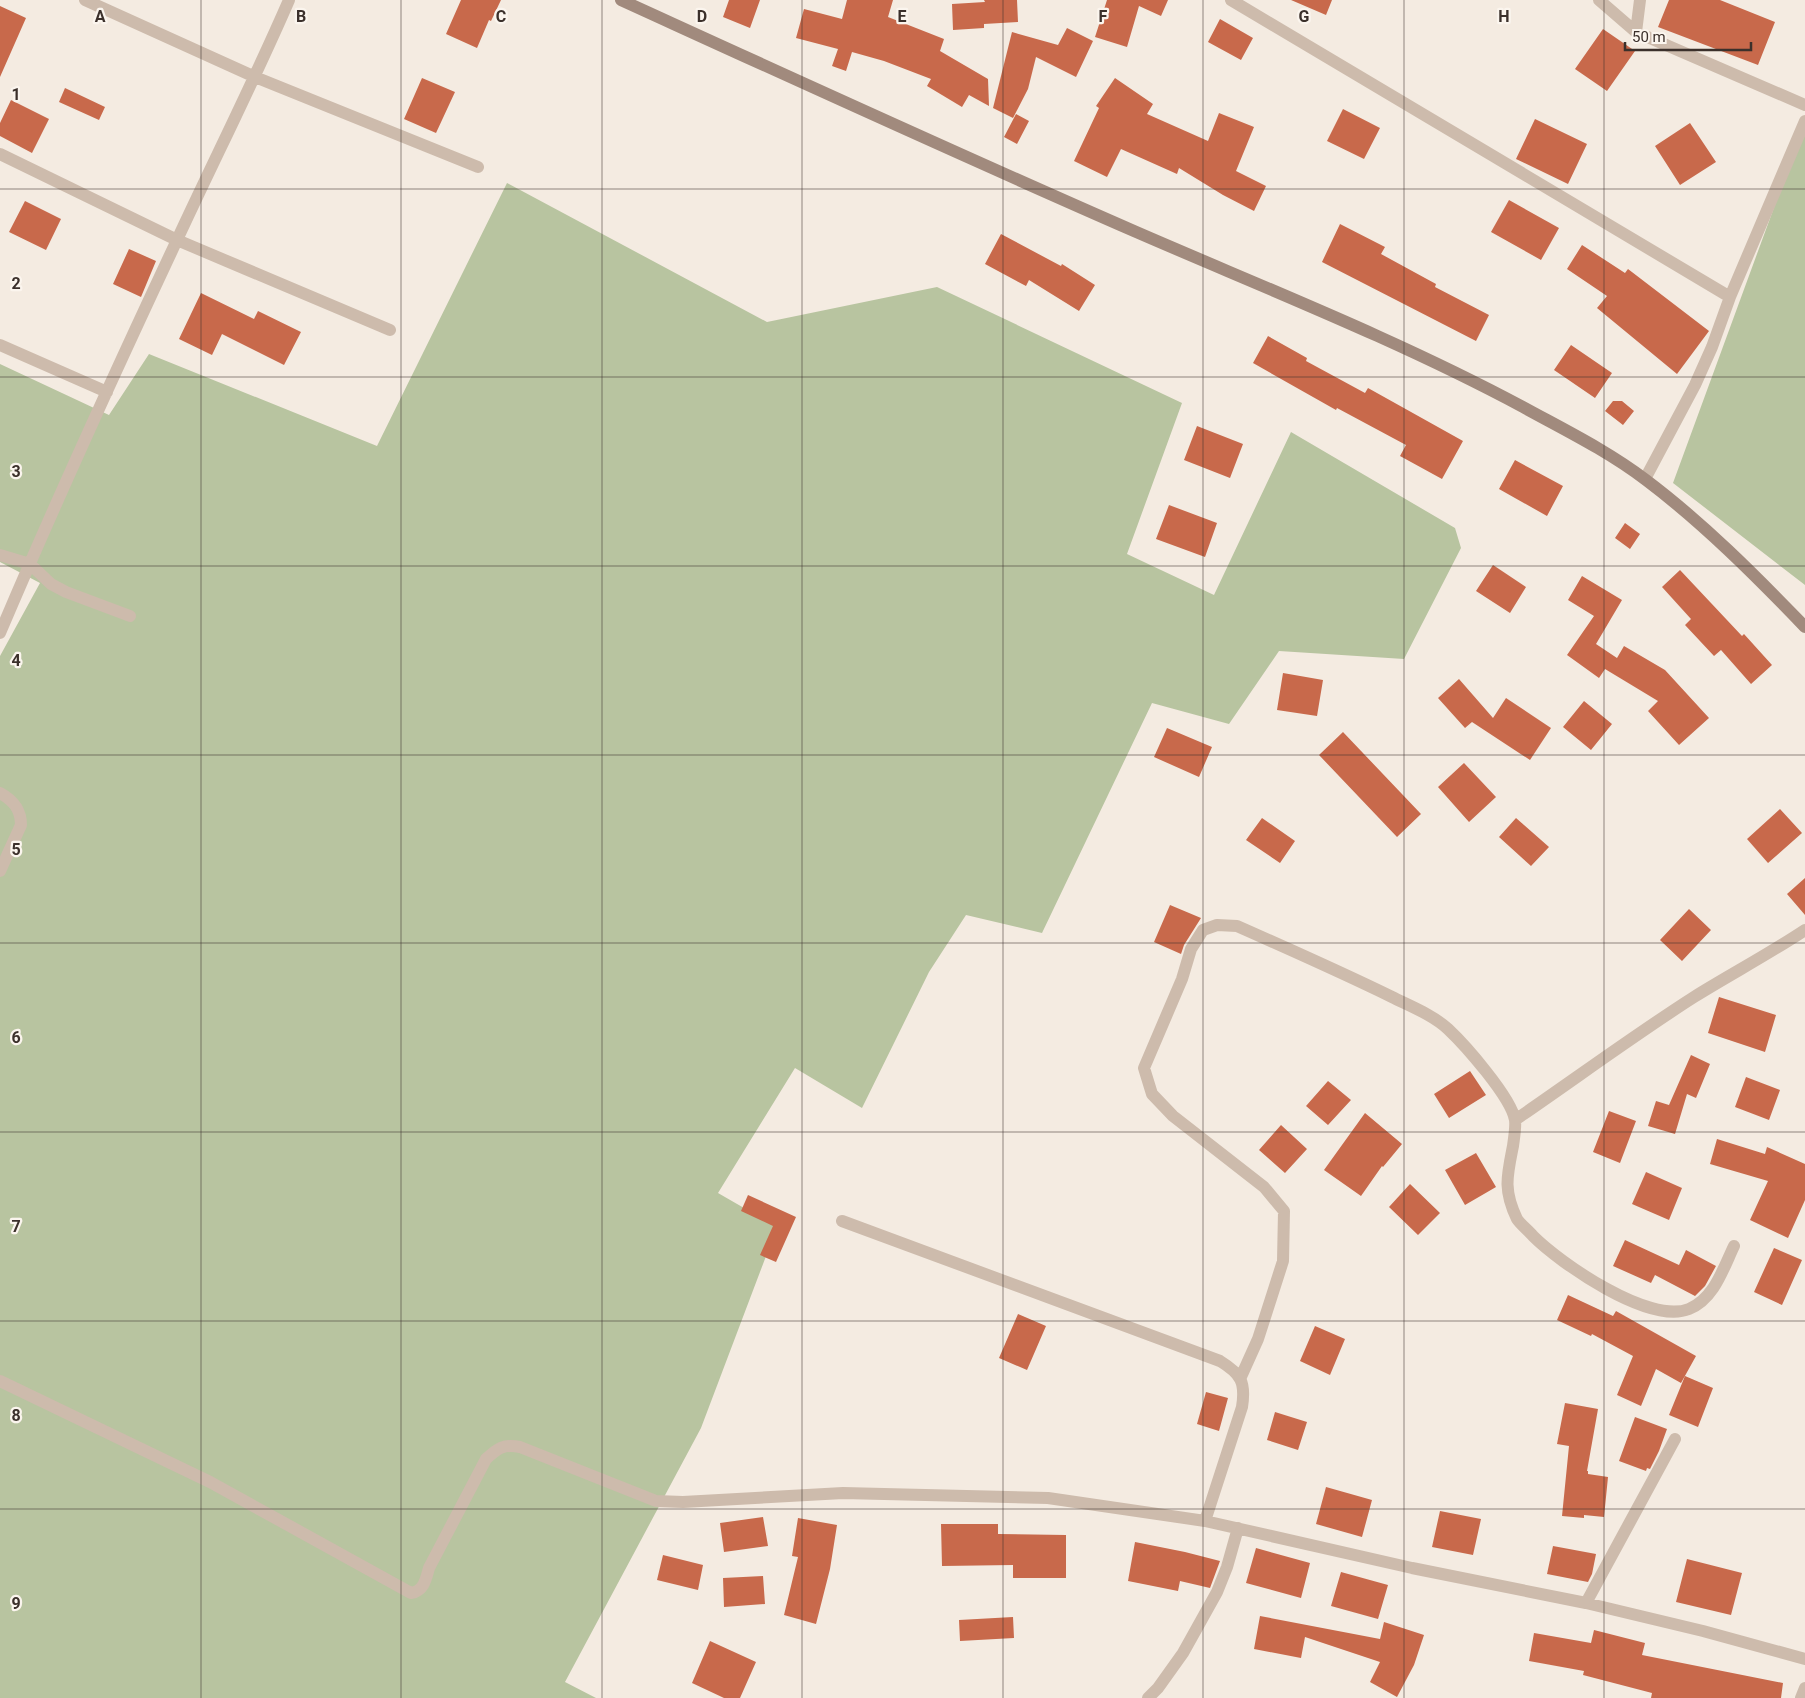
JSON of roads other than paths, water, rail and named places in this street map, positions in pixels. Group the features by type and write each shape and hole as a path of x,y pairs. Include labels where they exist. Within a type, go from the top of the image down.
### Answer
{"main road":[{"path":"621,0 992,169 1382,338 1487,388 1591,444 1645,479 1704,528 1805,627"}],"street":[{"path":"86,0 255,78 478,167"},
{"path":"0,633 107,392 255,78 289,0"},
{"path":"1231,0 1730,297"},
{"path":"1599,0 1636,32 1805,105"},
{"path":"1636,32 1640,0"},
{"path":"1645,479 1695,385 1712,347 1730,297 1805,121"},
{"path":"0,154 177,240 390,330"},
{"path":"0,345 107,392"},
{"path":"0,554 30,564 51,584 66,592 130,616"},
{"path":"0,793 11,799 21,818 21,825 0,871"},
{"path":"1240,1379 1258,1338 1283,1261 1284,1211 1264,1187 1174,1116 1152,1094 1144,1068 1182,979 1191,949 1203,930 1217,925 1237,926 1423,1012 1446,1027 1477,1060 1508,1102 1515,1120 1514,1141 1506,1178 1508,1198 1518,1221 1540,1243 1570,1267 1618,1296 1654,1309 1688,1310 1702,1301 1713,1290 1734,1246"},
{"path":"1515,1120 1572,1082 1624,1043 1694,997 1805,930"},
{"path":"842,1221 1220,1361 1234,1369 1240,1379 1244,1392 1242,1407 1205,1521"},
{"path":"0,1381 210,1482 411,1593 417,1592 423,1585 429,1568 486,1459 498,1448 510,1445 520,1446 656,1501 693,1502 842,1493 1048,1498 1205,1521 1412,1568 1586,1604 1805,1659"},
{"path":"1586,1604 1675,1439"},
{"path":"1148,1698 1158,1688 1183,1653 1217,1592 1227,1567 1238,1528"},
{"path":"1801,1698 1805,1688"}]}
